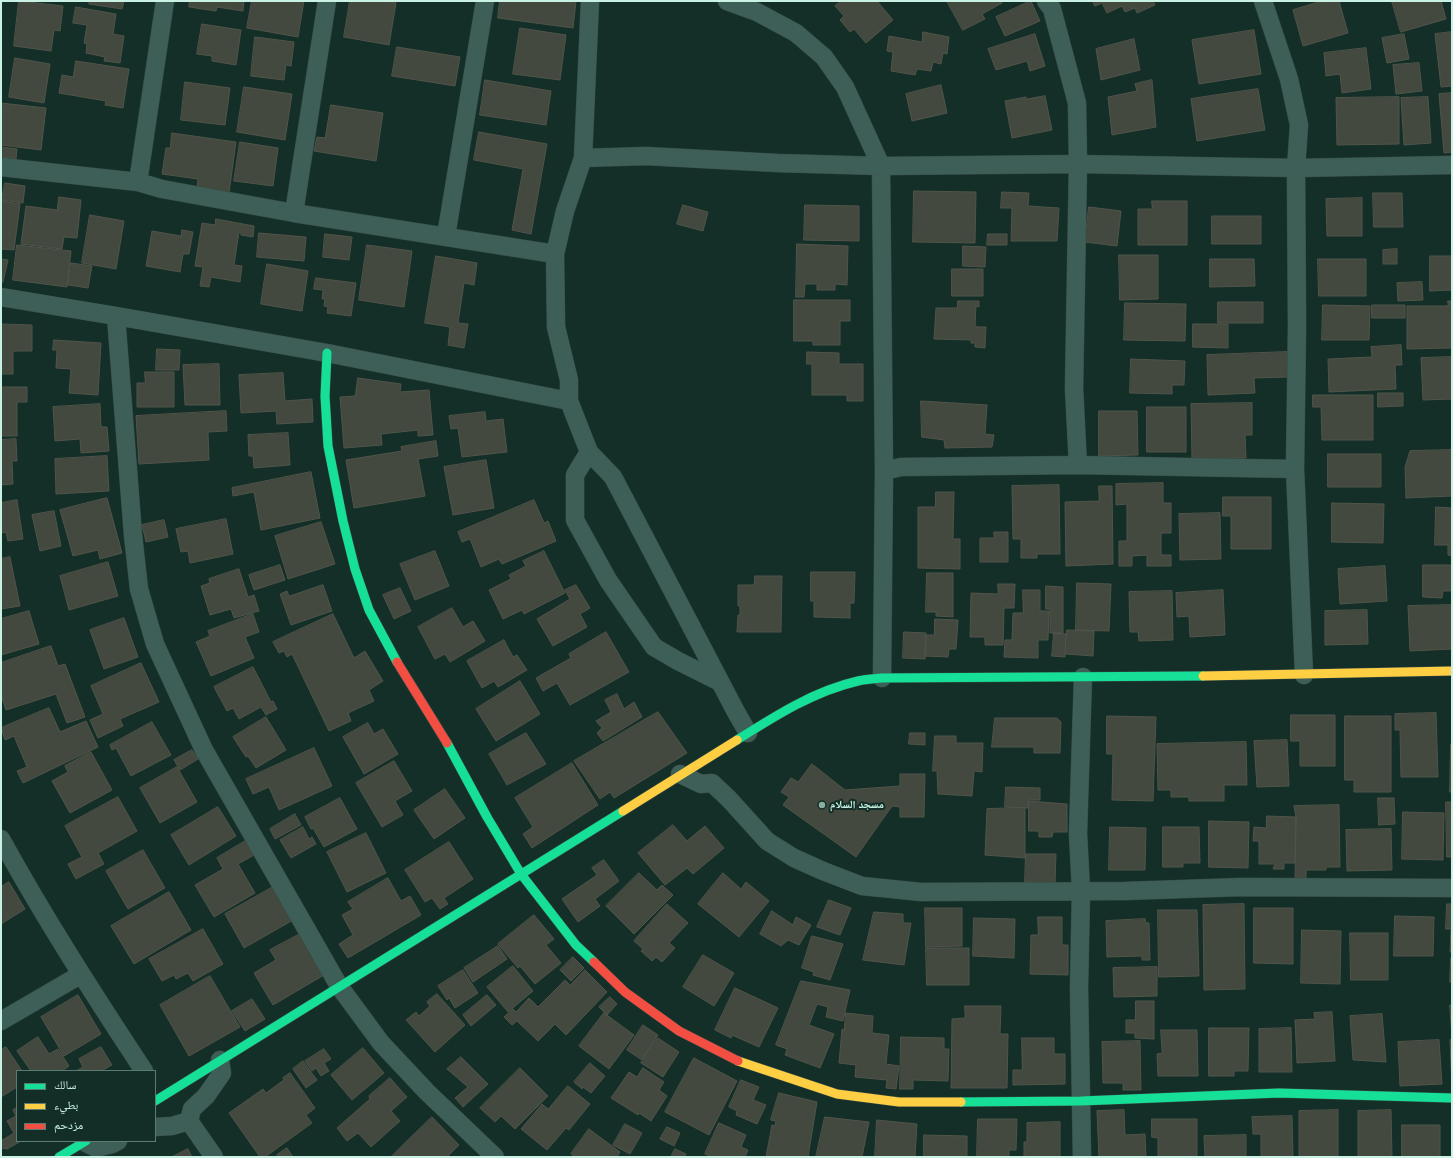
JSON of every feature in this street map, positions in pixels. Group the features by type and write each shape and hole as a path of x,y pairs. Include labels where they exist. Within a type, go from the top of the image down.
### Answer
{"street":[{"path":"138,182 165,1"},
{"path":"294,213 327,1"},
{"path":"446,236 485,1"},
{"path":"590,1 583,158 565,211 555,254 556,327 569,380 569,401 589,452 613,477 748,733"},
{"path":"727,1 757,12 796,34 824,57 845,87 881,166 884,471 882,678"},
{"path":"1046,1 1052,9 1077,103 1078,164 1074,388 1078,465"},
{"path":"1263,1 1289,79 1298,125 1296,168 1297,327 1295,469 1304,675"},
{"path":"583,158 646,156 777,163 881,166 1078,164 1296,168 1452,165"},
{"path":"1,167 138,182 162,189 294,213 555,254"},
{"path":"1,297 327,353 569,401"},
{"path":"116,316 133,535 139,589 155,644 204,750 339,986 381,1043 427,1092 495,1157"},
{"path":"327,353 325,396 328,446 343,521 355,569 369,610 390,649 441,732 487,817 521,874 576,945 625,992 679,1031 739,1061 837,1094 900,1102 1081,1101 1279,1093 1452,1098"},
{"path":"589,452 575,474 575,520 608,580 654,647 720,682"},
{"path":"884,471 901,467 1078,465 1295,469"},
{"path":"156,1098 220,1060 784,711 805,700 832,689 858,681 882,678 1304,675 1362,672 1452,671"},
{"path":"1082,1157 1079,988 1081,891 1078,833 1083,677"},
{"path":"680,774 701,784 712,783 729,798 767,840 794,858 862,886 921,892 1081,891 1242,887 1452,888"},
{"path":"1,839 80,975 143,1070"},
{"path":"1,1021 80,975"},
{"path":"214,1157 189,1121 192,1109 206,1096 222,1073 220,1060"},
{"path":"156,1127 172,1126 189,1121"},
{"path":"59,1157 85,1142 96,1148 116,1142"}],"building":[{"path":"19,1 63,6 60,31 54,30 51,51 14,46"},
{"path":"90,1 124,1 122,9 89,4"},
{"path":"190,1 244,1 243,11 217,7 216,11 189,7"},
{"path":"252,1 304,1 298,37 247,28"},
{"path":"350,1 385,1 396,3 389,45 344,37"},
{"path":"500,1 576,1 573,28 498,18"},
{"path":"842,1 877,1 893,20 866,43 854,29 850,32 840,20 844,16 835,6"},
{"path":"947,1 1001,1 1002,3 982,14 985,19 963,30"},
{"path":"1031,1 1040,21 1005,36 996,17"},
{"path":"1093,1 1153,1 1155,5 1137,13 1135,8 1125,12 1122,6 1107,13 1102,3 1095,6"},
{"path":"1323,1 1339,1 1348,33 1303,46 1293,10"},
{"path":"1392,1 1441,1 1446,19 1401,32"},
{"path":"76,7 116,14 113,34 124,36 120,63 104,61 105,57 86,53 87,44 84,43 87,25 73,23"},
{"path":"202,24 241,30 236,65 212,61 212,56 197,54"},
{"path":"520,28 566,35 560,80 513,74"},
{"path":"1254,30 1261,74 1199,84 1192,40"},
{"path":"923,32 949,37 947,54 943,53 941,64 933,62 931,71 917,69 915,75 891,71 893,52 887,51 889,36 922,42"},
{"path":"1452,32 1452,86 1441,87 1435,34"},
{"path":"1035,34 1045,66 1030,71 1027,61 996,70 988,49"},
{"path":"1404,34 1409,59 1387,63 1382,38"},
{"path":"255,37 294,42 291,66 286,65 284,80 251,76"},
{"path":"1134,39 1140,70 1101,80 1096,49"},
{"path":"397,47 460,57 455,86 392,76"},
{"path":"1366,48 1371,89 1342,93 1340,74 1326,76 1324,53"},
{"path":"15,58 50,64 44,103 9,97"},
{"path":"76,61 129,69 123,108 105,105 106,101 59,93 62,75 73,77"},
{"path":"1419,63 1422,91 1396,94 1393,65"},
{"path":"485,80 551,91 546,125 480,115"},
{"path":"1152,80 1156,127 1112,135 1108,97 1137,91 1135,84"},
{"path":"185,82 230,88 225,125 181,120"},
{"path":"941,85 947,113 912,121 906,94"},
{"path":"244,87 292,94 285,140 237,132"},
{"path":"1258,89 1265,130 1197,141 1191,99"},
{"path":"1452,93 1452,152 1444,153 1439,94"},
{"path":"1045,96 1052,130 1012,138 1005,101 1026,97 1026,99"},
{"path":"1399,97 1399,144 1337,145 1336,98"},
{"path":"1428,97 1431,143 1404,145 1401,98"},
{"path":"1,103 46,108 41,150 1,145"},
{"path":"331,105 383,113 376,161 314,151 317,137 325,138"},
{"path":"479,132 547,144 531,234 512,230 523,169 474,160"},
{"path":"172,133 236,142 229,193 197,188 198,179 162,174 166,148 170,148"},
{"path":"240,142 278,148 273,186 234,181"},
{"path":"1,147 17,149 16,159 1,157"},
{"path":"5,183 25,186 23,203 2,200"},
{"path":"914,191 976,192 975,243 913,242"},
{"path":"1002,192 1029,193 1028,206 1059,208 1057,241 1011,241 1012,208 1001,208"},
{"path":"1373,193 1402,193 1403,227 1374,227"},
{"path":"59,197 81,200 77,238 64,237 62,249 21,244 26,206 57,210"},
{"path":"1362,198 1362,236 1327,236 1326,199"},
{"path":"1,201 20,204 14,250 1,249"},
{"path":"1152,201 1187,201 1187,245 1138,245 1138,209 1152,209"},
{"path":"683,205 708,212 703,231 677,224"},
{"path":"805,205 859,206 859,241 804,240"},
{"path":"1089,207 1121,211 1117,246 1085,242"},
{"path":"90,215 124,221 116,269 82,263"},
{"path":"1212,216 1261,216 1261,244 1212,244"},
{"path":"216,219 254,226 253,237 241,235 239,232 234,265 242,266 240,282 211,277 209,287 200,286 203,267 195,266 202,223 215,225"},
{"path":"182,230 193,232 189,254 183,254 180,272 146,266 152,231 181,236"},
{"path":"259,233 306,237 304,261 257,257"},
{"path":"325,234 352,237 349,260 323,257"},
{"path":"988,234 1007,234 1007,245 987,245"},
{"path":"797,244 848,246 847,285 835,284 835,290 817,290 817,284 805,284 804,297 796,297"},
{"path":"17,245 71,251 67,287 13,280"},
{"path":"367,245 412,251 404,307 359,300"},
{"path":"963,246 986,247 985,267 963,266"},
{"path":"1397,249 1397,264 1383,264 1383,250"},
{"path":"1119,255 1158,255 1158,299 1120,300"},
{"path":"436,256 477,263 474,285 464,283 458,323 468,324 464,348 448,345 450,327 425,323"},
{"path":"1430,256 1452,256 1452,290 1430,291"},
{"path":"1,259 8,260 3,282 1,282"},
{"path":"1210,259 1254,259 1255,286 1210,287"},
{"path":"1318,259 1366,259 1366,296 1319,296"},
{"path":"71,263 92,266 88,288 68,285"},
{"path":"267,264 308,271 302,311 261,304"},
{"path":"952,269 983,269 983,296 952,296"},
{"path":"316,278 356,283 351,316 327,313 328,307 324,306 325,299 322,299 323,290 314,289"},
{"path":"1422,282 1423,300 1398,301 1397,283"},
{"path":"794,300 850,300 850,321 840,321 840,345 813,345 813,341 794,341"},
{"path":"958,301 979,301 979,307 976,306 975,325 977,327 986,327 985,348 975,347 975,343 971,343 971,340 934,339 936,308 957,308"},
{"path":"1448,301 1452,301 1452,348 1407,349 1407,306 1448,306"},
{"path":"1218,302 1263,302 1263,323 1218,323"},
{"path":"1125,303 1186,304 1185,341 1124,340"},
{"path":"1323,305 1370,306 1369,340 1322,340"},
{"path":"1372,305 1405,305 1405,318 1372,318"},
{"path":"1,324 32,325 32,351 13,351 13,374 1,374"},
{"path":"1193,324 1228,324 1228,348 1193,347"},
{"path":"54,340 101,343 98,395 69,393 71,369 56,368 57,350 53,350"},
{"path":"1401,345 1402,365 1395,365 1396,389 1329,392 1328,359 1372,357 1371,347"},
{"path":"157,349 180,350 179,370 156,370"},
{"path":"807,352 839,353 839,364 863,364 863,401 847,401 847,395 812,395 812,364 807,364"},
{"path":"1287,352 1288,377 1254,378 1255,393 1208,395 1207,355"},
{"path":"1452,357 1452,399 1423,400 1421,358"},
{"path":"1131,359 1185,361 1184,385 1172,385 1172,394 1130,393"},
{"path":"219,364 220,405 185,405 183,365"},
{"path":"145,372 174,372 174,407 137,407 137,383 145,383"},
{"path":"283,373 285,401 312,399 313,422 277,424 276,411 241,413 239,375"},
{"path":"358,378 401,384 400,392 429,390 433,435 418,436 418,430 381,434 382,445 344,448 340,397 355,396"},
{"path":"1,387 27,387 27,402 17,402 17,436 1,436"},
{"path":"1378,393 1403,393 1403,406 1378,407"},
{"path":"1313,395 1373,395 1373,440 1322,440 1321,407 1313,407"},
{"path":"921,401 987,405 985,434 994,435 992,447 945,448 944,440 922,437"},
{"path":"1252,403 1252,435 1245,435 1246,458 1192,459 1191,404"},
{"path":"100,404 101,427 107,427 109,451 81,453 80,439 55,441 53,407"},
{"path":"1147,407 1186,407 1186,452 1147,452"},
{"path":"226,411 227,431 208,432 209,460 139,464 136,416"},
{"path":"1099,411 1137,411 1138,455 1099,456"},
{"path":"485,412 486,421 503,419 507,452 462,457 458,428 451,429 449,416"},
{"path":"288,433 290,465 254,468 253,456 249,456 248,435"},
{"path":"16,439 17,461 12,461 13,484 1,485 1,440"},
{"path":"436,441 438,456 418,459 425,496 354,508 346,460 402,451 401,447"},
{"path":"1452,450 1452,496 1406,498 1405,467 1410,451"},
{"path":"1328,454 1381,454 1381,487 1328,487"},
{"path":"107,456 109,491 56,494 55,459"},
{"path":"486,460 494,508 453,515 444,467"},
{"path":"311,472 320,518 261,530 254,492 233,496 232,488"},
{"path":"1163,483 1163,503 1171,503 1171,533 1161,533 1161,555 1171,555 1171,566 1147,566 1147,555 1132,556 1132,566 1119,566 1119,541 1127,541 1127,504 1116,505 1116,484"},
{"path":"1059,485 1060,554 1037,554 1037,558 1021,558 1021,539 1013,539 1012,486"},
{"path":"1099,486 1112,486 1113,564 1066,566 1065,502 1099,501"},
{"path":"936,492 954,492 953,539 960,539 960,569 918,568 918,507 935,507"},
{"path":"1223,497 1271,497 1271,549 1231,549 1231,516 1223,516"},
{"path":"107,498 122,553 100,559 98,550 73,556 60,510"},
{"path":"17,500 23,539 8,541 6,532 1,533 1,503"},
{"path":"534,500 544,523 548,521 556,541 502,564 499,559 481,567 470,539 462,542 458,532"},
{"path":"1332,503 1384,504 1383,543 1332,542"},
{"path":"1436,507 1452,508 1452,556 1448,555 1448,545 1435,545"},
{"path":"54,511 61,546 40,551 32,515"},
{"path":"1220,513 1221,559 1180,560 1179,514"},
{"path":"226,519 233,554 190,563 188,551 181,552 176,529"},
{"path":"164,520 168,537 146,542 142,525"},
{"path":"321,522 335,564 288,579 275,536"},
{"path":"994,532 1008,532 1008,562 980,562 980,538 994,538"},
{"path":"435,551 449,586 415,600 400,564"},
{"path":"544,551 565,593 524,614 522,610 503,619 489,590 511,579 509,575 526,566 523,561"},
{"path":"10,557 20,606 1,609 1,559"},
{"path":"108,562 118,596 69,610 60,576"},
{"path":"280,565 285,580 254,590 249,575"},
{"path":"1423,565 1452,565 1452,591 1443,591 1442,598 1423,597"},
{"path":"1385,566 1387,601 1340,604 1338,569"},
{"path":"239,569 248,597 254,595 259,611 234,618 231,609 210,615 201,586 210,583 209,579"},
{"path":"811,572 855,572 854,603 850,603 850,618 814,617 814,601 811,601"},
{"path":"927,573 953,573 953,617 936,616 936,612 926,612"},
{"path":"755,576 782,576 781,632 737,632 738,615 740,615 740,606 738,606 738,585 754,585"},
{"path":"1077,583 1111,584 1109,631 1076,630"},
{"path":"998,584 1015,584 1014,608 1004,608 1003,645 985,645 985,637 970,637 971,593 998,594"},
{"path":"323,585 332,611 291,625 280,594 287,591 289,596"},
{"path":"576,585 590,608 580,614 587,627 553,646 537,619 570,599 565,590"},
{"path":"1046,586 1063,587 1063,633 1050,633 1050,609 1046,609"},
{"path":"400,588 411,611 394,619 383,595"},
{"path":"1023,590 1040,590 1040,611 1049,611 1048,640 1038,640 1038,658 1004,657 1005,640 1012,640 1013,613 1023,613"},
{"path":"1223,590 1225,635 1190,637 1189,616 1177,617 1176,593"},
{"path":"1172,591 1173,640 1139,641 1138,632 1130,632 1129,592"},
{"path":"1452,605 1452,649 1410,651 1408,606"},
{"path":"452,608 463,627 473,621 485,641 450,662 445,654 435,659 418,627"},
{"path":"1367,610 1368,644 1325,645 1325,611"},
{"path":"29,611 39,644 1,655 1,619"},
{"path":"253,614 259,632 245,637 254,658 211,676 196,642 210,636 208,631"},
{"path":"333,614 354,658 365,651 383,681 369,690 374,701 348,713 351,721 329,731 292,654 287,657 284,651 279,653 273,642"},
{"path":"124,618 138,657 104,669 90,630"},
{"path":"935,619 958,620 956,649 949,649 948,657 925,656 926,635 934,635"},
{"path":"1067,630 1094,631 1093,656 1066,654"},
{"path":"606,632 629,672 570,705 557,683 543,691 536,678 571,658 569,654"},
{"path":"904,632 926,633 925,659 903,658"},
{"path":"1054,633 1066,634 1065,657 1052,656"},
{"path":"504,640 513,657 517,655 527,670 498,687 494,681 482,688 467,661"},
{"path":"51,646 58,666 65,664 85,717 67,723 56,694 6,710 1,695 1,663"},
{"path":"141,663 159,702 120,719 123,726 98,738 90,720 103,714 91,686"},
{"path":"253,667 271,702 273,701 277,709 266,715 261,707 239,719 233,708 227,711 214,687"},
{"path":"520,681 540,714 496,741 476,709"},
{"path":"617,694 624,709 634,702 642,717 603,741 597,733 602,728 596,721 611,712 605,700"},
{"path":"49,708 60,732 86,721 98,747 23,783 17,771 27,767 14,736 5,740 1,728"},
{"path":"658,712 687,753 614,798 610,792 600,799 574,761"},
{"path":"1436,713 1438,777 1401,777 1400,730 1395,730 1395,714"},
{"path":"1291,715 1335,715 1335,766 1300,766 1300,741 1291,741"},
{"path":"1107,716 1156,717 1153,801 1112,800 1113,754 1107,754"},
{"path":"1345,716 1391,716 1391,792 1354,792 1354,780 1345,780"},
{"path":"266,717 286,750 256,768 248,756 246,757 233,737"},
{"path":"995,718 1057,718 1061,722 1060,753 1034,753 1034,747 992,747"},
{"path":"152,722 171,755 131,776 116,748 112,750 110,745"},
{"path":"368,723 374,734 383,729 398,754 364,774 343,737"},
{"path":"526,733 546,764 507,785 489,754"},
{"path":"910,733 925,733 925,745 909,744"},
{"path":"935,736 956,736 956,743 983,743 982,772 974,771 972,796 938,794 937,771 933,771"},
{"path":"1287,740 1289,786 1257,787 1254,741"},
{"path":"1246,742 1247,785 1224,785 1224,801 1189,801 1189,797 1171,797 1171,790 1158,790 1157,744"},
{"path":"1451,744 1452,792 1450,792"},
{"path":"314,748 332,786 279,810 269,787 253,794 246,779"},
{"path":"192,750 198,759 180,770 174,760"},
{"path":"91,752 112,790 70,813 52,781 68,772 65,766"},
{"path":"394,761 412,791 395,801 403,815 382,827 356,783"},
{"path":"572,763 598,805 532,848 523,834 533,827 515,798"},
{"path":"812,764 845,790 900,786 900,774 925,774 924,817 900,817 900,807 892,806 856,857 783,805 789,797 781,792 791,778 798,782"},
{"path":"177,767 197,802 160,823 140,788"},
{"path":"1006,787 1040,788 1040,800 1028,800 1028,808 1005,807"},
{"path":"445,789 465,818 434,839 414,810"},
{"path":"118,797 137,831 98,853 104,864 76,879 68,864 82,857 65,826"},
{"path":"340,798 357,829 324,847 313,828 311,829 305,817"},
{"path":"1378,798 1394,798 1395,824 1379,825"},
{"path":"1029,801 1067,804 1067,832 1053,832 1052,837 1039,837 1039,831 1029,831"},
{"path":"1446,802 1452,802 1452,857 1447,857"},
{"path":"1339,805 1340,867 1326,867 1326,870 1306,870 1306,881 1295,882 1296,817 1294,806"},
{"path":"218,807 236,836 189,865 171,835"},
{"path":"1025,808 1025,858 985,855 987,809"},
{"path":"1403,812 1444,813 1443,860 1402,859"},
{"path":"295,814 301,825 275,839 270,829"},
{"path":"1267,816 1296,817 1295,863 1284,863 1284,869 1273,869 1275,864 1259,864 1259,841 1253,841 1254,827 1266,828"},
{"path":"1209,821 1249,822 1248,868 1209,867"},
{"path":"673,825 687,841 705,826 724,848 693,874 687,868 665,885 638,853"},
{"path":"303,827 309,839 312,837 316,844 291,858 280,840"},
{"path":"1110,827 1146,828 1145,870 1109,870"},
{"path":"1163,827 1199,827 1200,863 1183,863 1183,867 1163,867"},
{"path":"1391,829 1392,870 1347,871 1346,830"},
{"path":"366,833 386,873 347,892 327,852"},
{"path":"247,840 256,854 238,864 255,893 214,917 195,885 223,869 217,858"},
{"path":"449,842 473,879 444,898 448,904 440,909 432,898 425,902 405,870"},
{"path":"143,850 165,888 128,909 106,871"},
{"path":"1026,854 1056,854 1055,883 1025,882"},
{"path":"604,860 619,881 595,899 600,906 578,922 562,899 597,875 592,868"},
{"path":"639,873 657,890 662,885 673,895 634,934 606,906"},
{"path":"723,873 741,889 746,882 769,901 739,937 698,904"},
{"path":"388,878 401,901 410,896 421,915 348,958 339,944 353,935 342,915 353,909 348,902"},
{"path":"9,882 25,909 1,924 1,887"},
{"path":"273,887 293,920 244,948 225,914"},
{"path":"169,892 191,930 134,964 111,926"},
{"path":"829,900 851,908 840,935 817,927"},
{"path":"667,904 688,923 669,943 675,948 662,962 656,957 652,961 641,951 643,949 634,941"},
{"path":"1244,904 1245,989 1204,990 1203,905"},
{"path":"1447,904 1452,904 1452,952 1450,952 1451,929 1446,929"},
{"path":"925,908 962,908 962,946 926,947"},
{"path":"1254,908 1293,908 1293,964 1254,963"},
{"path":"1158,910 1197,910 1199,976 1159,977"},
{"path":"772,911 793,925 796,917 811,925 799,945 788,940 781,946 760,934"},
{"path":"874,912 903,914 903,923 911,923 904,965 863,960"},
{"path":"534,915 554,939 546,945 561,963 535,984 520,966 518,968 498,944"},
{"path":"1395,916 1434,917 1433,956 1394,956"},
{"path":"1038,917 1062,917 1062,945 1068,945 1068,975 1030,974 1031,935 1038,935"},
{"path":"974,918 1015,919 1014,958 973,956"},
{"path":"1145,919 1146,923 1149,923 1150,960 1142,960 1142,956 1107,957 1106,921"},
{"path":"203,929 223,964 193,981 188,973 176,979 174,975 162,981 149,959"},
{"path":"1302,930 1341,931 1340,984 1301,983"},
{"path":"1350,933 1388,933 1388,980 1351,980"},
{"path":"300,934 324,975 273,1005 254,973 276,960 270,950"},
{"path":"812,936 843,944 830,980 813,975 814,972 802,968"},
{"path":"498,946 507,959 473,982 464,968"},
{"path":"926,948 969,948 969,985 927,985"},
{"path":"703,955 734,973 714,1006 683,987"},
{"path":"573,957 584,968 571,981 560,970"},
{"path":"1451,958 1452,982 1450,982"},
{"path":"513,966 533,991 508,1012 487,987"},
{"path":"1157,967 1157,996 1114,997 1113,968"},
{"path":"463,970 478,993 455,1008 449,998 447,1000 438,986"},
{"path":"585,970 607,992 566,1035 555,1024 538,1041 517,1021 512,1025 504,1017 513,1009 516,1012 529,998 538,1007 565,980 570,985"},
{"path":"210,976 240,1027 189,1056 160,1005"},
{"path":"801,981 850,990 843,1021 826,1017 828,1007 817,1004 809,1025 834,1034 820,1068 785,1055 787,1049 776,1045"},
{"path":"735,988 778,1008 759,1047 732,1035 731,1038 715,1030"},
{"path":"437,994 465,1025 435,1052 406,1020 416,1012 419,1016 430,1006 427,1002"},
{"path":"78,995 101,1034 64,1056 41,1017"},
{"path":"487,995 496,1005 471,1026 463,1015"},
{"path":"610,997 617,1004 607,1015 599,1007"},
{"path":"252,999 265,1019 245,1031 232,1011"},
{"path":"1136,1001 1154,1001 1154,1039 1135,1038 1135,1033 1126,1033 1126,1020 1135,1020"},
{"path":"1450,1005 1452,1005 1452,1036"},
{"path":"965,1006 1001,1006 1000,1034 1008,1034 1007,1088 951,1088 952,1019 965,1018"},
{"path":"1332,1012 1335,1061 1297,1063 1295,1020 1315,1019 1314,1013"},
{"path":"604,1013 634,1035 609,1069 579,1046"},
{"path":"846,1013 873,1016 872,1033 889,1035 886,1064 899,1066 896,1089 886,1088 887,1080 855,1077 856,1065 839,1063 842,1029 844,1030"},
{"path":"1382,1014 1386,1062 1353,1060 1350,1016"},
{"path":"643,1025 658,1035 642,1060 627,1050"},
{"path":"1209,1028 1249,1028 1248,1071 1234,1071 1234,1076 1209,1076"},
{"path":"1291,1028 1292,1072 1259,1072 1259,1029"},
{"path":"1161,1030 1197,1030 1198,1076 1158,1076 1157,1054 1162,1053"},
{"path":"38,1037 49,1054 58,1049 69,1066 63,1070 30,1070 17,1051"},
{"path":"901,1037 944,1038 944,1049 949,1049 948,1081 913,1080 913,1089 900,1089"},
{"path":"658,1038 679,1052 663,1077 641,1063"},
{"path":"1022,1038 1054,1038 1054,1054 1065,1054 1065,1084 1013,1085 1013,1070 1022,1070"},
{"path":"1452,1039 1452,1089 1450,1040"},
{"path":"1439,1040 1442,1084 1400,1086 1398,1042"},
{"path":"1140,1041 1141,1090 1123,1090 1123,1083 1103,1083 1102,1042"},
{"path":"6,1047 21,1070 16,1070 16,1088 1,1097 1,1050"},
{"path":"101,1047 112,1065 103,1070 78,1070 83,1067 79,1059"},
{"path":"363,1048 384,1073 352,1100 331,1075"},
{"path":"324,1049 331,1059 324,1063 329,1071 321,1076 316,1068 312,1071 305,1061"},
{"path":"461,1057 488,1084 463,1107 455,1098 468,1087 447,1069"},
{"path":"694,1058 737,1081 709,1135 665,1112"},
{"path":"303,1061 317,1080 306,1088 293,1069"},
{"path":"590,1063 605,1076 591,1093 583,1087 582,1089 574,1082"},
{"path":"520,1068 548,1096 515,1129 501,1116 495,1122 480,1108"},
{"path":"643,1068 664,1082 659,1090 667,1096 651,1121 639,1113 638,1115 611,1098 629,1072 637,1077"},
{"path":"290,1073 315,1108 306,1115 312,1123 265,1157 260,1157 229,1113 263,1089 266,1093 284,1080 283,1078"},
{"path":"390,1078 407,1097 391,1111 400,1121 371,1147 358,1133 347,1141 337,1128 370,1099 369,1096"},
{"path":"741,1080 759,1087 753,1100 766,1105 757,1124 736,1115 737,1111 729,1107"},
{"path":"568,1086 590,1104 569,1130 566,1128 547,1150 521,1129 542,1104 548,1109"},
{"path":"779,1093 817,1102 808,1157 766,1157 772,1125 775,1126 776,1121 771,1120"},
{"path":"16,1108 16,1116 13,1110"},
{"path":"1124,1110 1125,1135 1145,1134 1146,1157 1099,1157 1097,1111"},
{"path":"1338,1110 1338,1157 1299,1157 1299,1111"},
{"path":"1391,1110 1392,1157 1358,1157 1358,1111"},
{"path":"16,1116 16,1142 19,1142 7,1149 1,1148 1,1141 14,1133 7,1121"},
{"path":"1292,1116 1293,1157 1261,1157 1261,1134 1253,1134 1252,1117"},
{"path":"432,1117 459,1145 447,1157 391,1157"},
{"path":"825,1117 869,1122 862,1157 816,1157"},
{"path":"978,1119 1017,1119 1016,1150 1009,1150 1009,1157 977,1157"},
{"path":"1152,1119 1197,1119 1197,1157 1158,1157 1158,1138 1152,1137"},
{"path":"877,1120 917,1124 915,1157 875,1157"},
{"path":"1060,1122 1060,1157 1024,1157 1024,1142 1027,1142 1027,1123"},
{"path":"719,1123 746,1135 741,1147 748,1150 745,1157 712,1157 705,1154"},
{"path":"625,1124 642,1133 630,1154 613,1145"},
{"path":"1402,1125 1440,1125 1440,1157 1402,1157"},
{"path":"667,1127 680,1133 674,1146 660,1139"},
{"path":"589,1129 620,1152 617,1157 576,1157 571,1154"},
{"path":"924,1135 967,1136 967,1157 924,1157"},
{"path":"1246,1135 1246,1157 1205,1157 1204,1136"},
{"path":"287,1148 293,1157 278,1157 277,1155"},
{"path":"188,1149 192,1157 172,1157"},
{"path":"675,1149 686,1154 685,1157 671,1157"}],"traffic: fast":[{"path":"327,353 325,396 328,446 343,521 355,569 369,610 397,662"},
{"path":"737,740 795,705 842,685 864,680 882,678 1203,676"},
{"path":"447,743 487,817 521,874 576,945 594,962"},
{"path":"156,1100 623,811"},
{"path":"961,1102 1081,1101 1279,1093 1452,1098"},
{"path":"59,1157 84,1142"}],"traffic: slow":[{"path":"1203,676 1452,671"},
{"path":"623,811 737,740"},
{"path":"738,1061 837,1094 899,1102 961,1102"}],"traffic: jam":[{"path":"397,662 447,743"},
{"path":"594,962 625,992 679,1031 738,1061"}],"place":[{"name":"مسجد السلام","path":"822,805"}]}
